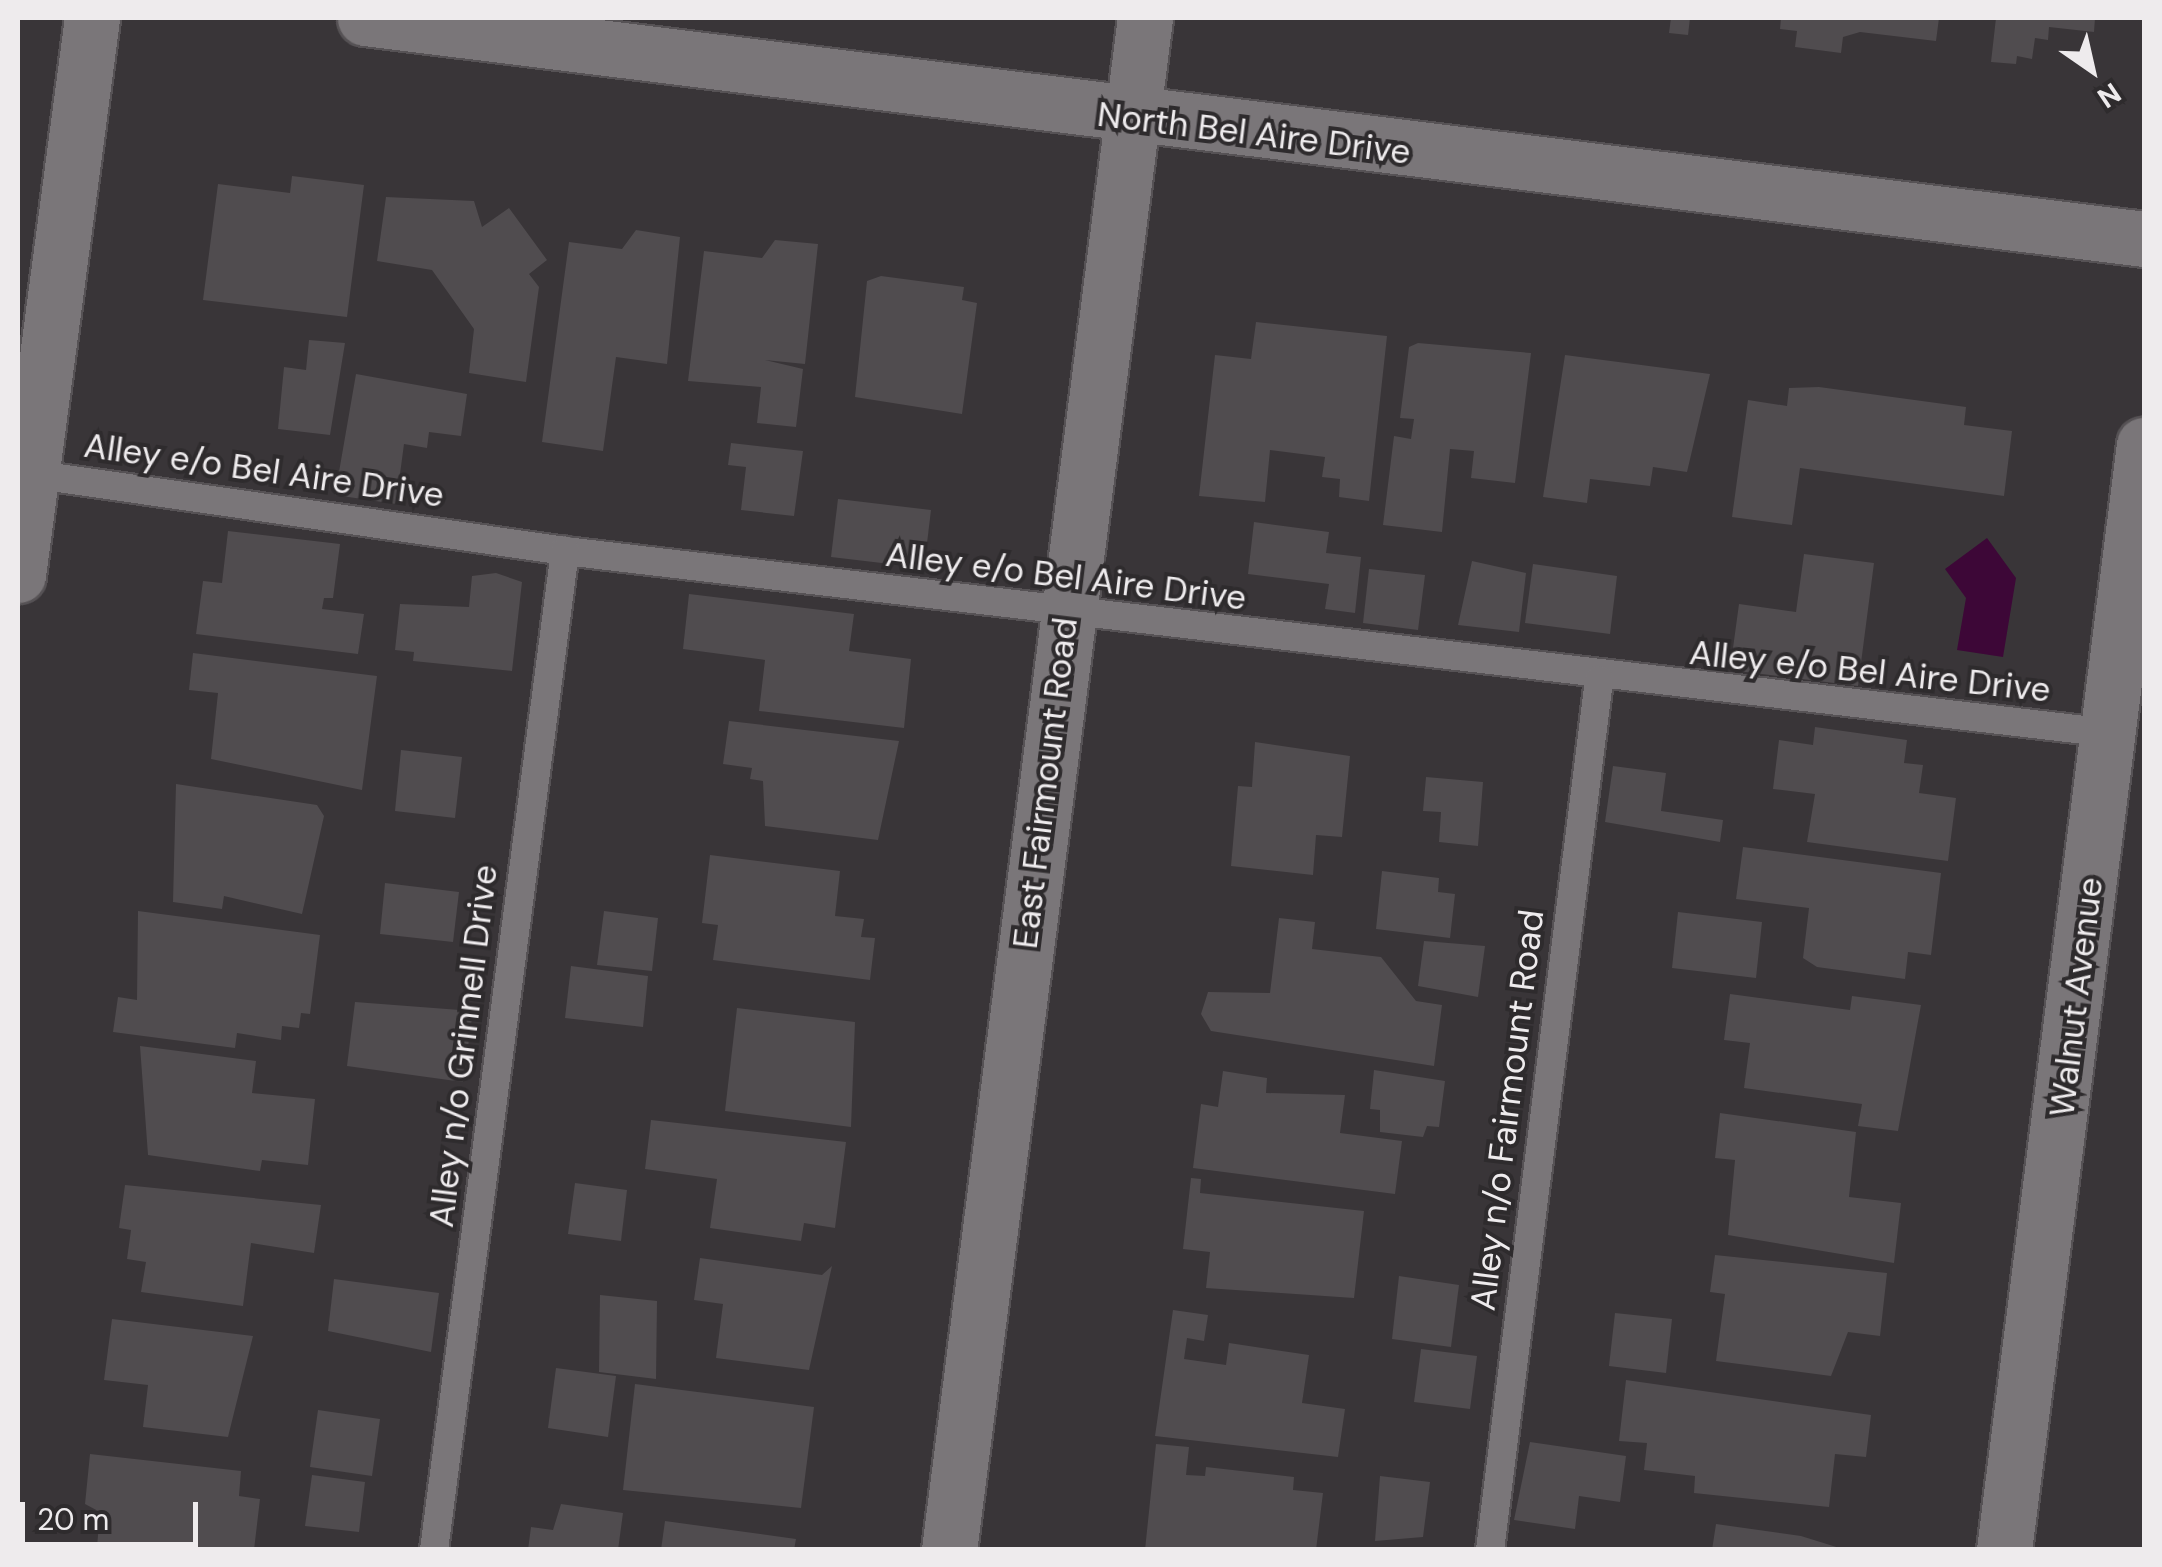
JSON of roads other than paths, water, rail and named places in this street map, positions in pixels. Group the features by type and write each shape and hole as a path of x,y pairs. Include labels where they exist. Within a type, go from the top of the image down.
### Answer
{"street":[{"path":"18,575 24,473 92,18"},
{"name":"North Bel Aire Drive","path":"364,18 1132,119 2144,239"},
{"name":"East Fairmount Road","path":"950,1550 1144,18"},
{"name":"Walnut Avenue","path":"2004,1550 2144,445"}],"lane":[{"name":"Alley e/o Bel Aire Drive","path":"24,473 565,552 1599,680 2109,733"},
{"name":"Alley n/o Grinnell Drive","path":"434,1550 565,552"},
{"name":"Alley n/o Fairmount Road","path":"1490,1550 1599,680"}]}
